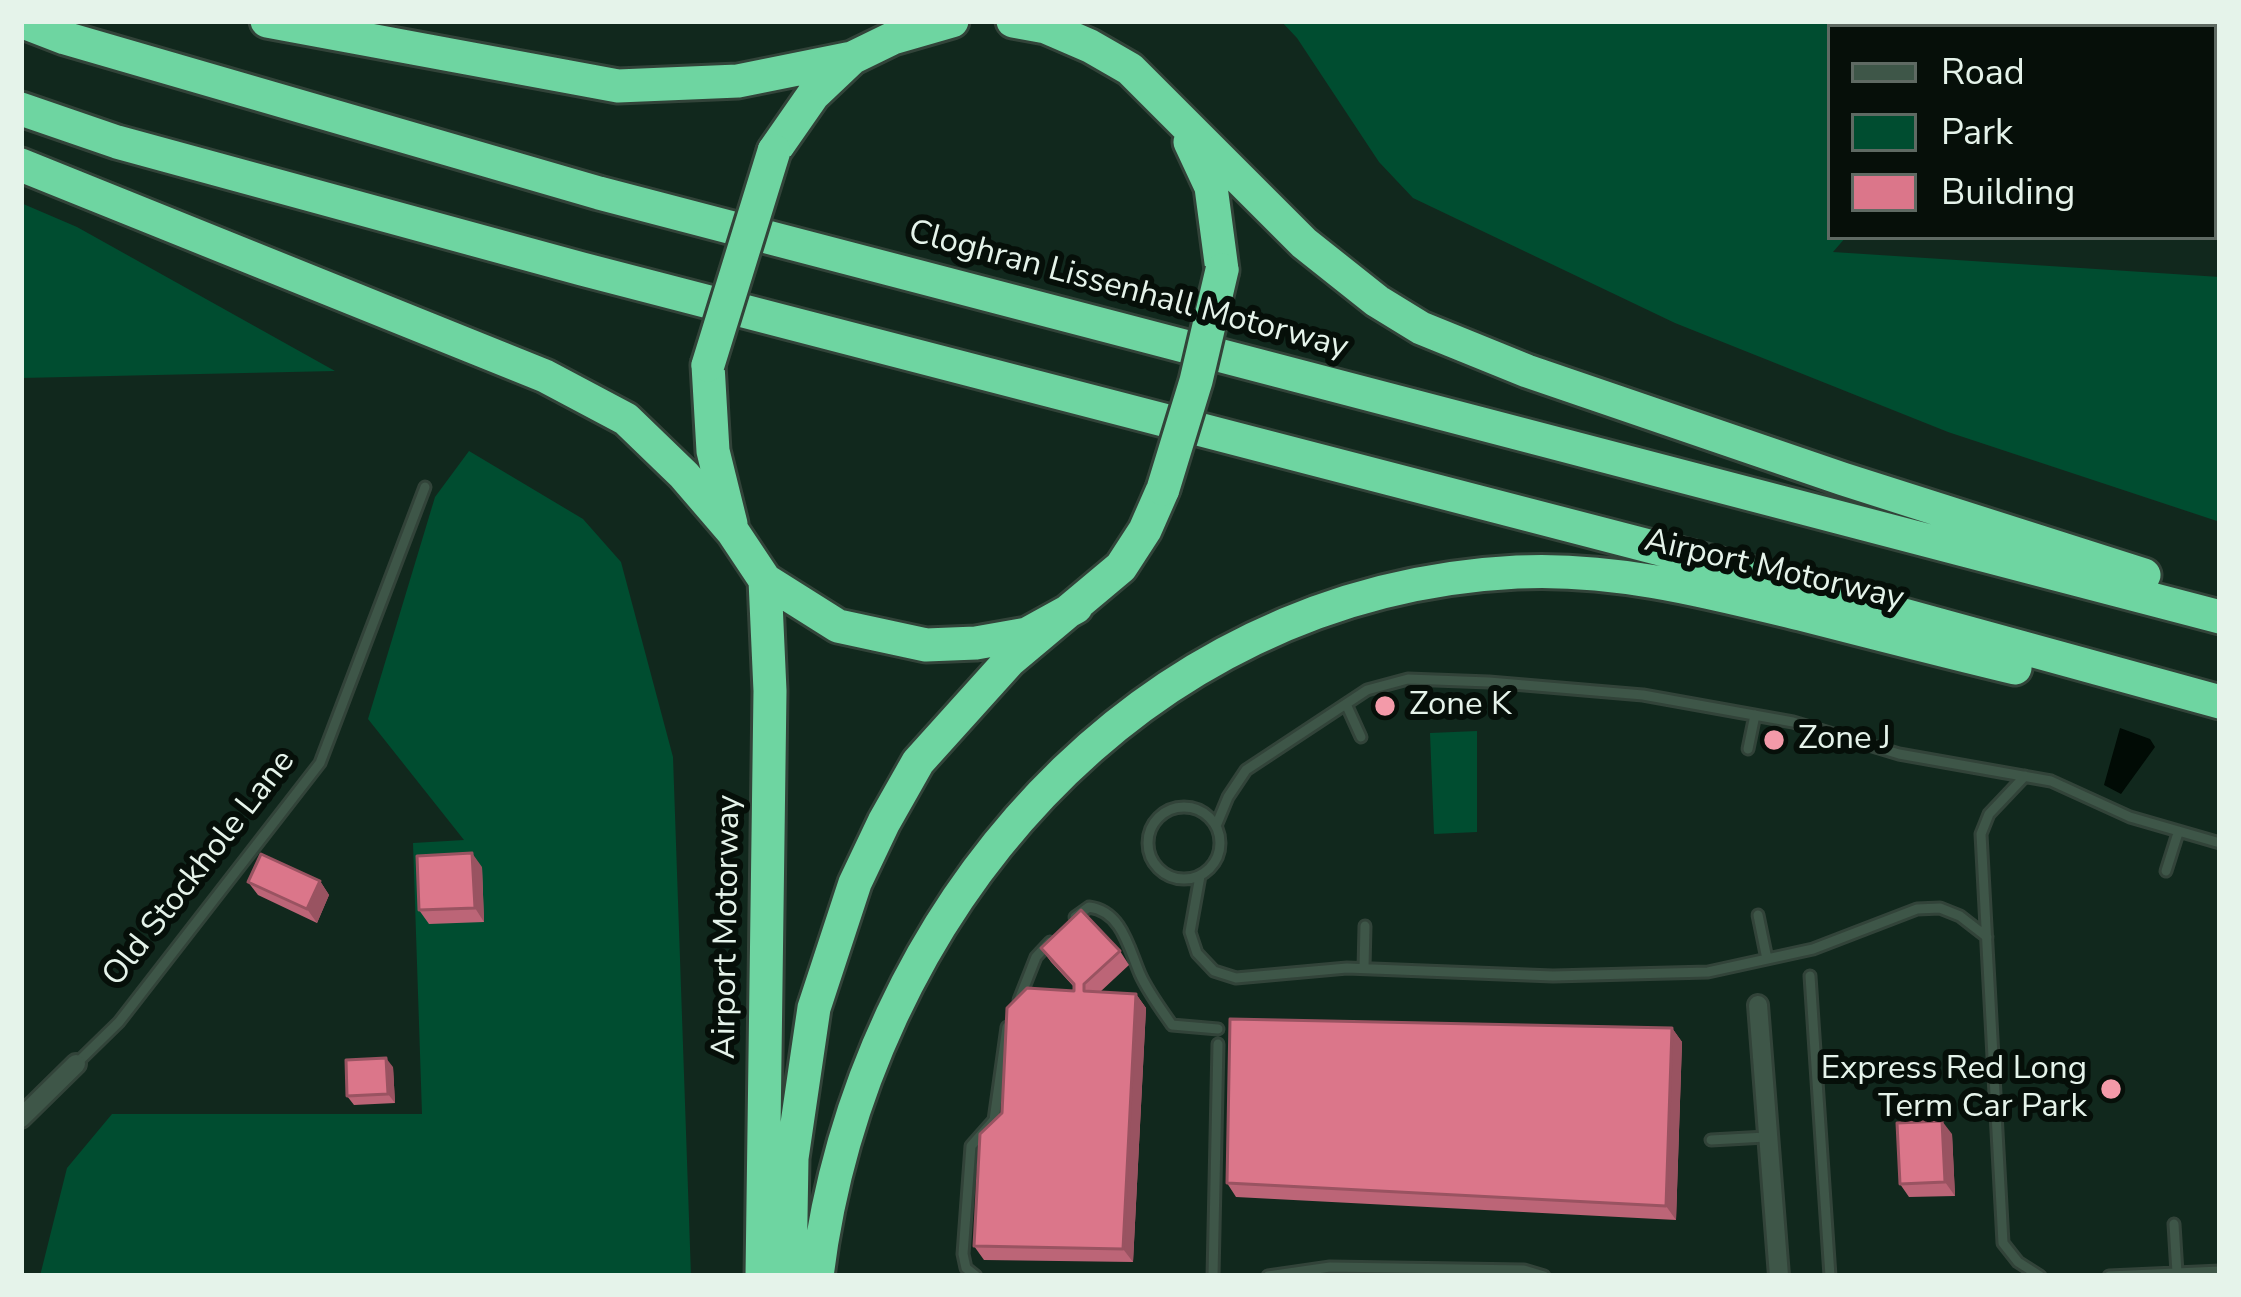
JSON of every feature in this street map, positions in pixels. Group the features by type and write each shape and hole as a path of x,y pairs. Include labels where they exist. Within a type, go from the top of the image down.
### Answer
{"highway":[{"name":"Cloghran Lissenhall Motorway","path":"21,21 65,38 598,193 2220,616"},
{"path":"267,21 618,86 739,81 852,58 893,38 952,21"},
{"path":"1013,21 1046,27 1130,69 1304,243 1377,301 1438,335 1527,371 1844,479 2220,600"},
{"path":"733,532 713,452 708,365 774,151 813,95 852,58"},
{"path":"21,109 117,142 582,269 1718,564 2220,702"},
{"path":"790,1276 792,1158 814,1008 855,883 918,762 1010,660 1121,567 1163,489 1196,381 1222,269 1211,187 1179,119"},
{"path":"21,165 545,376 626,419 684,475 733,532 765,580 838,626 926,645 976,643 1027,634 1076,607"},
{"name":"Airport Motorway","path":"817,1276 831,1183 886,1026 933,935 979,867 1054,778 1105,733 1160,690 1293,618 1438,581 1519,572 1623,576 1702,590 2220,721"},
{"name":"Airport Motorway","path":"762,1276 770,691 765,580"}],"street":[{"path":"1758,1005 1779,1276"},
{"name":"Old Stockhole Lane","path":"21,1118 76,1064"}],"lane":[{"name":"Old Stockhole Lane","path":"76,1064 119,1022 320,764 425,487"},
{"path":"1216,826 1246,770 1367,691 1408,679 1643,695 1793,722 1899,754 2077,790 2130,818 2220,843"},
{"path":"1346,704 1361,737"},
{"path":"1748,749 1754,715"},
{"path":"2025,776 1989,814 1982,834 2003,1243 2018,1262 2040,1276"},
{"path":"1175,808 1198,810 1216,826 1220,848 1210,869 1176,878 1157,866 1148,844 1150,832 1164,813 1175,808"},
{"path":"2166,871 2178,833"},
{"path":"1200,875 1190,932 1197,952 1214,971 1236,978 1364,968 1553,976 1708,972 1813,949 1917,909 1940,908 1988,937"},
{"path":"976,1276 966,1268 963,1254 971,1146 994,1120 1007,1028 1036,957 1080,912 1101,908 1118,924 1141,976 1172,1025 1218,1029"},
{"path":"1758,915 1767,959"},
{"path":"1364,968 1365,926"},
{"path":"1810,976 1830,1276"},
{"path":"1213,1276 1218,1044"},
{"path":"1712,1140 1768,1137"},
{"path":"2174,1224 2177,1273"},
{"path":"1268,1276 1330,1267 1524,1270 1544,1276"},
{"path":"2109,1276 2220,1271"}],"green space":[{"path":"1281,21 1976,21 1827,24 1827,240 1843,240 1833,252 2220,277 2220,522 1948,432 1675,323 1413,198 1379,162"},
{"path":"21,203 77,227 335,371 21,378"},
{"path":"469,451 583,519 621,562 673,757 691,1276 40,1276 67,1168 112,1114 422,1114 413,843 464,840 368,719 435,497"},
{"path":"1477,731 1477,832 1434,834 1430,733"}],"shaded area":[{"path":"2120,728 2150,739 2155,747 2121,794 2104,785"}],"building":[{"path":"472,853 475,908 419,910 417,856"},
{"path":"261,854 320,881 307,909 248,882"},
{"path":"1081,910 1120,951 1084,984 1084,991 1136,994 1123,1249 974,1246 980,1134 1002,1113 1007,1008 1027,988 1074,991 1074,984 1041,948"},
{"path":"1230,1019 1672,1028 1666,1206 1227,1183"},
{"path":"386,1058 388,1094 347,1096 346,1060"},
{"path":"1942,1121 1945,1182 1900,1184 1897,1123"}],"place":[{"name":"Zone K","path":"1385,706"},
{"name":"Zone J","path":"1774,740"},
{"name":"Express Red Long Term Car Park","path":"2111,1089"}]}
